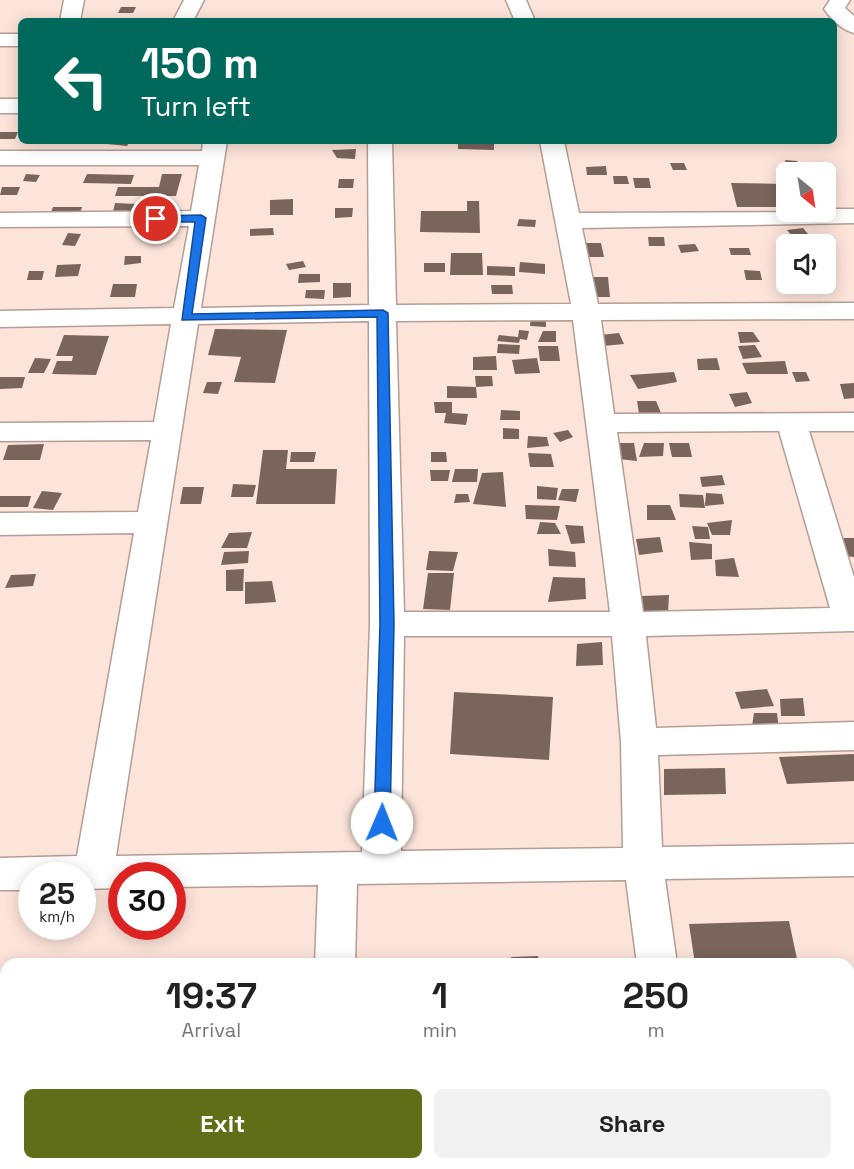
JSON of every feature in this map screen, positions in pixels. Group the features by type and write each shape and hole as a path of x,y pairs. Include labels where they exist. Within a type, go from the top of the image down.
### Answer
{"street":[{"path":"71,18 74,0"},
{"path":"185,18 194,0"},
{"path":"516,0 524,18"},
{"path":"840,0 834,9 844,23"},
{"path":"0,40 18,40"},
{"path":"0,106 18,106"},
{"path":"380,144 387,624 381,867"},
{"path":"553,144 586,313 599,423 628,624 639,742 643,862 656,958"},
{"path":"0,158 214,149 96,862"},
{"path":"568,221 854,216"},
{"path":"0,220 201,218"},
{"path":"0,320 383,313 854,311"},
{"path":"387,624 628,624 852,619 791,421"},
{"path":"599,423 854,422"},
{"path":"0,432 167,431"},
{"path":"0,524 151,522"},
{"path":"639,742 854,736"},
{"path":"96,873 854,860"},
{"path":"336,958 338,868"},
{"path":"0,874 18,874"}],"building":[{"path":"121,7 136,7 133,13 118,13"},
{"path":"0,132 18,132 15,139 0,139"},
{"path":"458,144 494,144 494,150 458,149"},
{"path":"356,149 355,159 337,158 332,150"},
{"path":"670,163 684,163 687,170 673,170"},
{"path":"606,166 607,175 587,175 586,167"},
{"path":"26,174 40,175 36,182 23,181"},
{"path":"87,174 134,175 131,184 83,183"},
{"path":"162,174 182,174 176,196 115,196 118,187 159,187"},
{"path":"613,176 627,176 629,184 614,184"},
{"path":"633,178 649,178 651,188 635,188"},
{"path":"339,179 354,179 353,188 338,188"},
{"path":"731,183 776,184 776,207 737,207"},
{"path":"2,187 20,187 17,195 0,195"},
{"path":"293,199 293,215 270,215 270,200"},
{"path":"467,201 479,201 480,233 420,232 421,211 467,211"},
{"path":"115,203 137,204 134,212 113,212"},
{"path":"53,207 82,207 79,217 49,217"},
{"path":"335,208 353,208 352,217 335,218"},
{"path":"519,219 536,220 535,227 517,226"},
{"path":"273,228 274,235 250,236 250,229"},
{"path":"803,228 808,234 790,234 787,230"},
{"path":"68,233 81,234 75,246 62,245"},
{"path":"648,237 664,237 665,246 649,246"},
{"path":"582,243 601,243 604,257 585,257"},
{"path":"695,244 699,251 681,253 678,245"},
{"path":"729,248 749,248 751,255 731,255"},
{"path":"451,253 482,253 483,275 450,275"},
{"path":"125,256 141,256 141,263 124,265"},
{"path":"303,261 306,267 289,270 286,264"},
{"path":"520,262 545,264 545,274 519,272"},
{"path":"424,263 445,263 445,272 424,272"},
{"path":"81,264 78,276 55,277 57,265"},
{"path":"487,266 515,267 515,276 487,275"},
{"path":"744,270 760,271 762,280 746,280"},
{"path":"29,271 44,271 42,280 27,280"},
{"path":"299,274 320,274 320,282 298,283"},
{"path":"590,277 608,277 610,297 591,297"},
{"path":"333,283 351,283 351,297 333,298"},
{"path":"113,284 137,284 135,297 110,297"},
{"path":"491,285 512,285 513,294 492,294"},
{"path":"306,290 325,290 324,299 305,298"},
{"path":"531,315 546,315 546,327 530,326"},
{"path":"215,329 287,330 275,383 234,382 241,357 208,355"},
{"path":"519,330 529,331 527,340 520,339 519,343 497,341 499,335 518,337"},
{"path":"543,331 556,331 556,342 538,342"},
{"path":"738,332 753,332 760,342 740,343"},
{"path":"619,333 624,344 603,346 600,335"},
{"path":"64,335 109,336 96,375 52,374 57,361 72,361 73,356 56,356"},
{"path":"498,344 520,345 519,354 497,353"},
{"path":"755,345 762,357 743,359 738,346"},
{"path":"538,346 558,346 560,361 540,361"},
{"path":"496,356 497,370 473,370 473,357"},
{"path":"35,358 51,359 44,373 28,373"},
{"path":"537,358 540,373 515,374 512,360"},
{"path":"717,358 720,370 698,370 697,359"},
{"path":"785,361 788,374 747,374 742,363"},
{"path":"674,372 677,382 638,389 630,375"},
{"path":"792,372 806,372 810,381 796,382"},
{"path":"475,376 492,376 493,386 476,387"},
{"path":"0,377 25,377 22,388 0,389"},
{"path":"207,382 222,382 218,394 203,393"},
{"path":"854,383 854,398 844,399 840,384"},
{"path":"447,386 476,387 477,398 447,398"},
{"path":"747,392 752,403 735,407 729,394"},
{"path":"637,401 656,401 661,413 639,414"},
{"path":"434,402 452,402 452,413 468,414 466,425 444,423 446,413 435,413"},
{"path":"501,410 520,411 520,420 500,420"},
{"path":"503,428 519,429 519,439 503,439"},
{"path":"568,430 573,437 560,442 553,433"},
{"path":"528,436 547,437 549,446 527,448"},
{"path":"620,443 634,443 637,461 618,459"},
{"path":"644,443 664,443 663,456 639,457"},
{"path":"669,443 689,443 692,457 672,457"},
{"path":"44,444 40,460 3,460 8,445"},
{"path":"263,450 288,450 286,469 337,469 335,504 256,504"},
{"path":"291,452 316,452 314,462 290,462"},
{"path":"431,452 446,452 447,462 431,462"},
{"path":"528,453 551,454 554,467 530,467"},
{"path":"455,469 478,469 477,482 452,482"},
{"path":"430,470 450,470 448,481 431,481"},
{"path":"503,472 506,507 473,504 482,473"},
{"path":"722,475 725,485 702,487 700,477"},
{"path":"233,484 256,485 253,497 231,497"},
{"path":"537,486 558,488 556,500 537,499"},
{"path":"183,487 204,487 201,504 180,504"},
{"path":"562,489 579,489 576,502 558,500"},
{"path":"42,491 62,493 53,510 33,508"},
{"path":"706,493 722,494 724,504 705,506"},
{"path":"456,494 468,494 470,502 454,503"},
{"path":"679,494 703,495 705,508 680,507"},
{"path":"0,496 31,496 28,507 0,507"},
{"path":"525,505 560,506 557,520 526,519"},
{"path":"647,505 670,505 676,520 647,520"},
{"path":"732,520 730,535 712,535 707,523"},
{"path":"540,522 555,523 561,534 537,534"},
{"path":"565,525 583,526 585,543 571,544"},
{"path":"692,526 708,527 710,539 695,539"},
{"path":"252,532 247,548 221,548 229,533"},
{"path":"660,537 663,552 639,555 636,539"},
{"path":"838,538 854,538 854,557 842,556"},
{"path":"689,542 712,544 712,559 691,560"},
{"path":"548,549 575,552 576,567 549,566"},
{"path":"249,551 248,563 221,565 224,552"},
{"path":"429,551 458,552 453,571 426,570"},
{"path":"734,558 739,577 716,576 715,560"},
{"path":"244,569 243,591 226,591 226,570"},
{"path":"428,573 454,573 450,610 423,609"},
{"path":"36,574 33,586 5,588 11,575"},
{"path":"553,577 585,578 586,599 548,602"},
{"path":"272,581 276,602 245,604 245,582"},
{"path":"669,595 668,613 643,614 642,596"},
{"path":"602,642 603,665 576,666 577,644"},
{"path":"767,689 774,706 741,709 735,692"},
{"path":"454,692 553,697 549,760 450,754"},
{"path":"803,698 805,716 781,716 780,699"},
{"path":"754,713 777,713 779,729 752,726"},
{"path":"854,754 854,781 787,784 779,757"},
{"path":"725,768 726,794 664,795 664,769"},
{"path":"789,921 797,958 694,958 689,924"},
{"path":"538,956 538,958 511,958"}],"route":[{"path":"156,219 201,218 186,318 383,313 387,624 382,823"}]}
